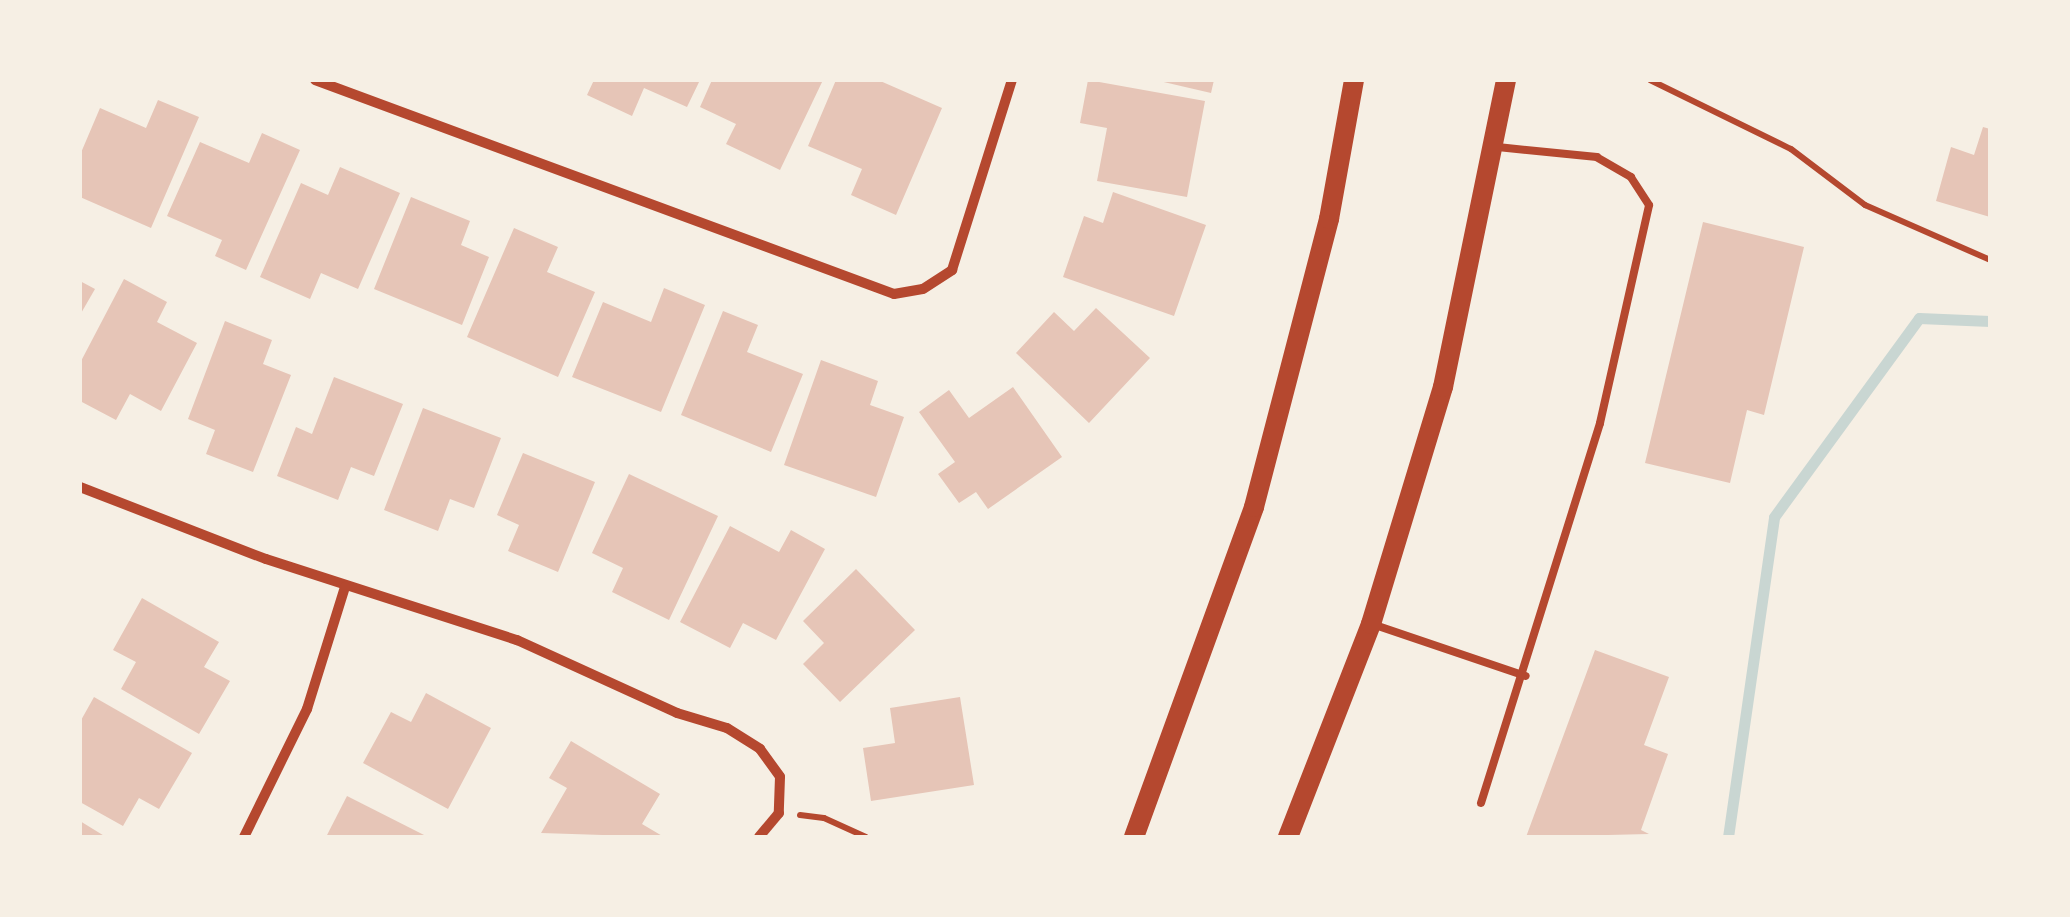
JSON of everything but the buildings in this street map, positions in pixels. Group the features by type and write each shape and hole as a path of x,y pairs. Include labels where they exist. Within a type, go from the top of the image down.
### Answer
{"main road":[{"path":"1134,837 1254,506 1329,219 1354,80"},
{"path":"1288,837 1371,624 1443,387 1497,146 1506,80"}],"street":[{"path":"315,80 894,294 923,289 952,270 1012,80"},
{"path":"80,487 345,586 517,640 678,714 728,728 760,750 780,777 779,813 760,837"},
{"path":"244,837 306,710 345,586"}],"lane":[{"path":"1482,803 1526,676 1600,423 1649,205 1631,177 1596,158 1497,146"},
{"path":"1371,624 1526,676"}],"path":[{"path":"1650,80 1791,149 1865,205 1990,260"},
{"path":"779,813 824,818 866,837"}],"waterway":[{"path":"1728,837 1774,517 1919,318 1990,321"}]}
